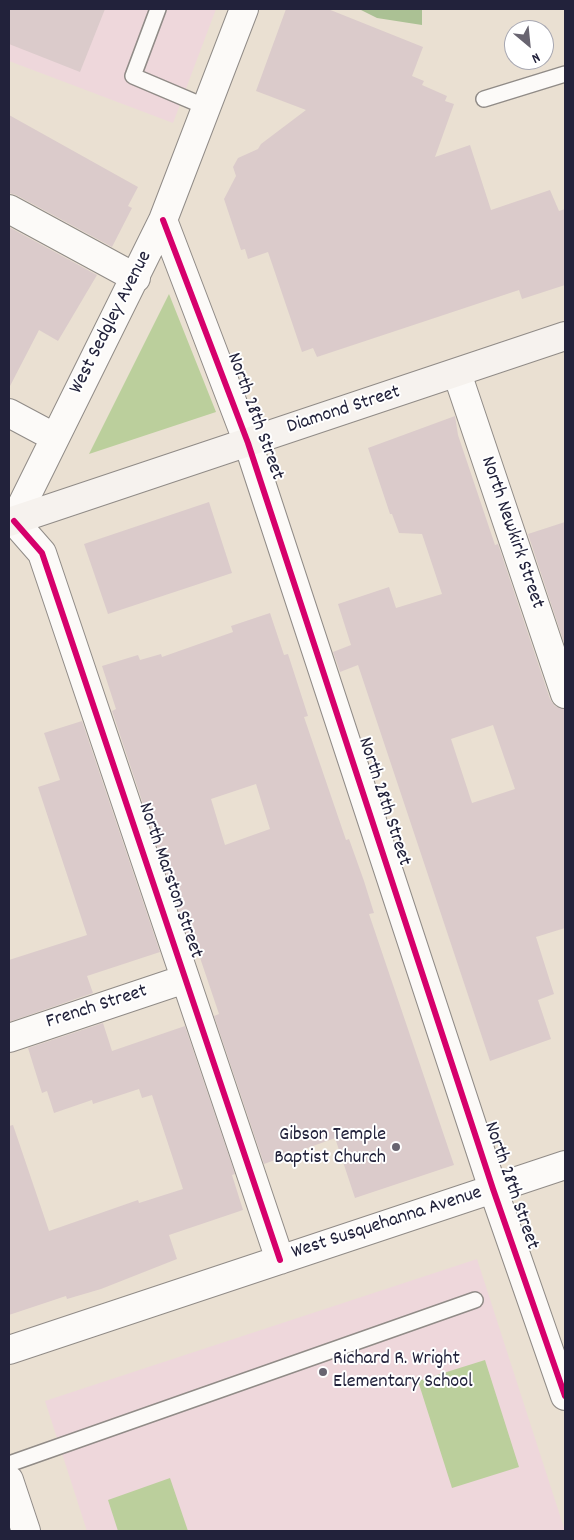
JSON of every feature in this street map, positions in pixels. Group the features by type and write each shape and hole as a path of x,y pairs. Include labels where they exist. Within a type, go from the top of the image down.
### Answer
{"main road":[{"name":"Diamond Street","path":"11,522 565,336"}],"street":[{"name":"West Sedgley Avenue","path":"11,522 136,278 163,220 244,9"},
{"path":"9,209 136,278"},
{"name":"North 28th Street","path":"163,220 248,443 492,1189 565,1396"},
{"name":"North Newkirk Street","path":"457,373 565,694"},
{"path":"9,413 54,437"},
{"name":"North Marston Street","path":"11,522 42,553 280,1260"},
{"name":"French Street","path":"9,1038 185,979"},
{"name":"West Susquehanna Avenue","path":"9,1350 565,1165"},
{"path":"9,1480 26,1531"}],"lane":[{"path":"158,9 134,76 206,107"},
{"path":"484,99 565,74"},
{"path":"9,1464 475,1300"}],"shaded area":[{"path":"9,9 216,9 173,123 9,61"},
{"name":"Richard R. Wright Elementary School","path":"477,1259 565,1531 87,1531 45,1401"}],"green space":[{"path":"359,9 422,9 422,25 377,18"},
{"path":"169,294 216,412 89,454"},
{"path":"485,1360 519,1467 452,1488 418,1381"},
{"path":"170,1478 188,1531 118,1531 108,1500"}],"building":[{"path":"9,9 105,9 80,72 9,44"},
{"path":"286,9 328,9 423,47 412,76 424,81 422,85 447,96 445,101 454,104 435,157 470,145 491,210 550,190 559,211 565,209 565,285 522,299 519,290 317,357 313,348 302,352 268,252 248,259 245,249 241,250 224,199 236,176 233,167 238,158 258,149 261,144 306,110 256,91"},
{"path":"9,115 138,187 128,206 132,208 112,247 9,193"},
{"path":"9,227 97,275 58,341 39,330 9,388"},
{"path":"455,416 458,435 495,545 498,544 550,699 555,706 565,709 565,928 536,937 554,994 538,1000 551,1039 490,1061 358,665 340,672 333,652 351,645 338,604 389,587 396,608 442,594 422,534 399,533 392,514 390,514 368,448","holes":["493,725 515,789 472,803 451,739"]},
{"path":"209,502 232,573 108,614 84,544"},
{"path":"565,522 565,646 528,534"},
{"path":"270,613 284,655 288,654 308,716 304,717 346,840 349,839 364,881 374,913 369,914 454,1165 355,1198 335,1138 264,1164 214,1016 219,1014 194,940 189,942 112,711 116,709 102,666 138,655 140,660 161,654 162,657 233,632 231,626","holes":["256,784 270,829 225,845 211,799"]},
{"path":"82,721 160,952 87,976 93,993 9,1022 9,960 87,935 38,787 60,780 44,733"},
{"path":"103,1023 112,1051 185,1026 235,1174 232,1175 243,1210 169,1235 177,1259 101,1289 67,1299 66,1296 9,1315 9,1126 13,1125 49,1231 138,1200 139,1203 183,1189 152,1095 142,1098 139,1089 93,1104 92,1100 54,1113 47,1091 42,1093 28,1048"}],"cycle path":[{"path":"163,220 248,443 493,1189 565,1396"},
{"path":"14,521 42,553 280,1260"}],"place":[{"name":"Gibson Temple Baptist Church","path":"396,1147"},
{"name":"Richard R. Wright Elementary School","path":"323,1372"}]}
